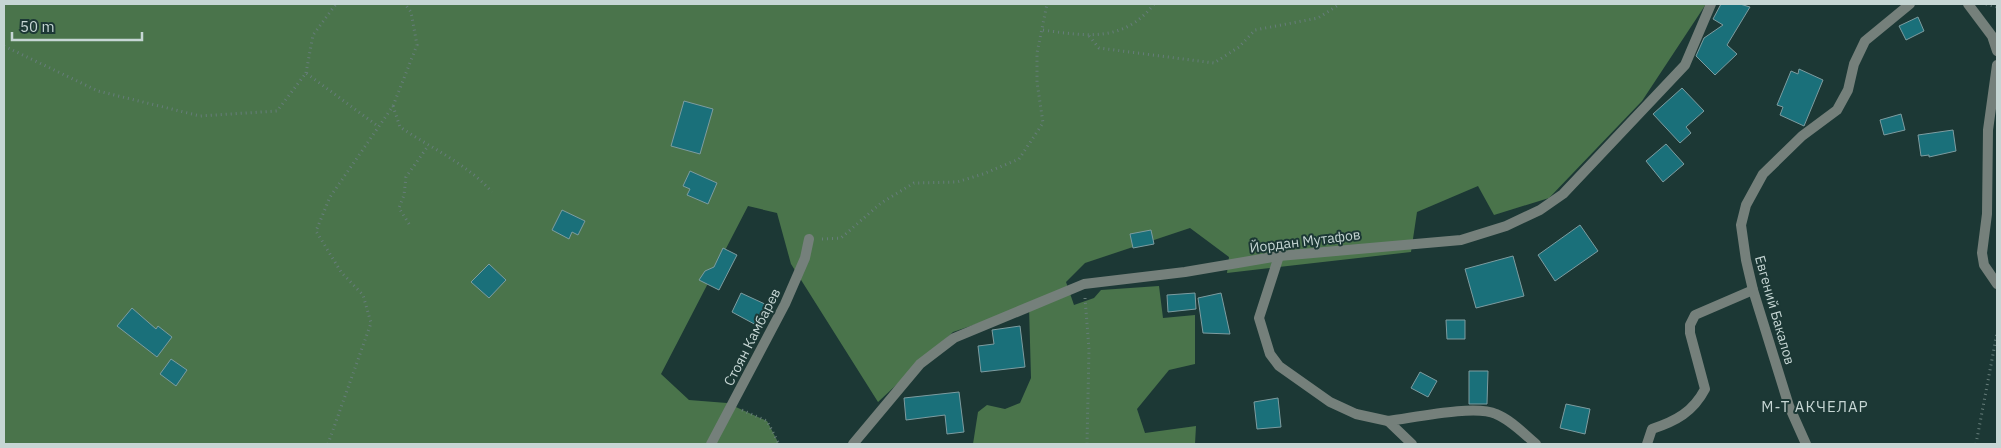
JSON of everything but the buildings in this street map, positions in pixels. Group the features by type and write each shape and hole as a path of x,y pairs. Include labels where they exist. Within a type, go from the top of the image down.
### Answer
{"street":[{"name":"Йордан Мутафов","path":"853,444 920,364 954,338 1084,284 1185,272 1279,256 1461,240 1506,226 1540,210 1563,194 1686,65 1711,4"},
{"name":"Евгений Бакалов","path":"1806,444 1789,406 1746,260 1742,225 1746,205 1763,174 1802,136 1837,110 1848,90 1854,64 1865,41 1910,4"},
{"path":"1968,4 1992,36 1997,51"},
{"path":"1997,65 1988,130 1987,214 1982,253 1984,265 1997,284"},
{"name":"Стоян Камбарев","path":"711,444 785,304 805,258 809,239"},
{"path":"1279,256 1258,318 1270,354 1285,370 1330,402 1356,414 1388,421 1466,410 1494,413 1511,423 1536,444"},
{"path":"1648,444 1652,429 1670,423 1697,404 1705,389 1690,333 1690,325 1695,315 1754,290"},
{"path":"1388,421 1412,444"}],"path":[{"path":"4,46 98,91 200,116 276,111 306,73 312,35 336,4"},
{"path":"328,444 371,323 363,295 341,272 316,230 330,196 393,106 417,45 411,12 405,4"},
{"path":"809,239 841,238 881,203 914,183 957,182 983,174 1019,159 1043,123 1037,53 1047,4"},
{"path":"1043,30 1089,36 1109,33 1130,25 1145,15 1154,4"},
{"path":"1089,36 1099,48 1214,63 1239,47 1255,30 1318,18 1340,4"},
{"path":"1986,4 1997,7"},
{"path":"306,73 379,127"},
{"path":"393,106 400,127 482,180 492,192"},
{"path":"408,224 399,208 404,195 406,177 428,146"},
{"path":"1084,284 1089,348 1087,444"},
{"path":"1976,444 1997,333"},
{"path":"732,406 767,421 779,444"}],"green space":[{"path":"4,4 1706,4 1642,101 1549,198 1494,215 1478,186 1417,212 1411,252 1227,273 1229,257 1190,228 1085,263 1066,282 1074,305 1094,298 1101,290 1159,286 1163,318 1195,315 1195,364 1169,370 1137,409 1145,433 1196,426 1195,444 973,444 978,412 987,405 1005,409 1020,403 1031,378 1029,306 953,332 878,402 791,264 777,213 748,206 661,374 689,400 727,403 767,421 779,444 4,444"}],"district":[{"name":"М-Т АКЧЕЛАР","path":"1815,406"}]}
